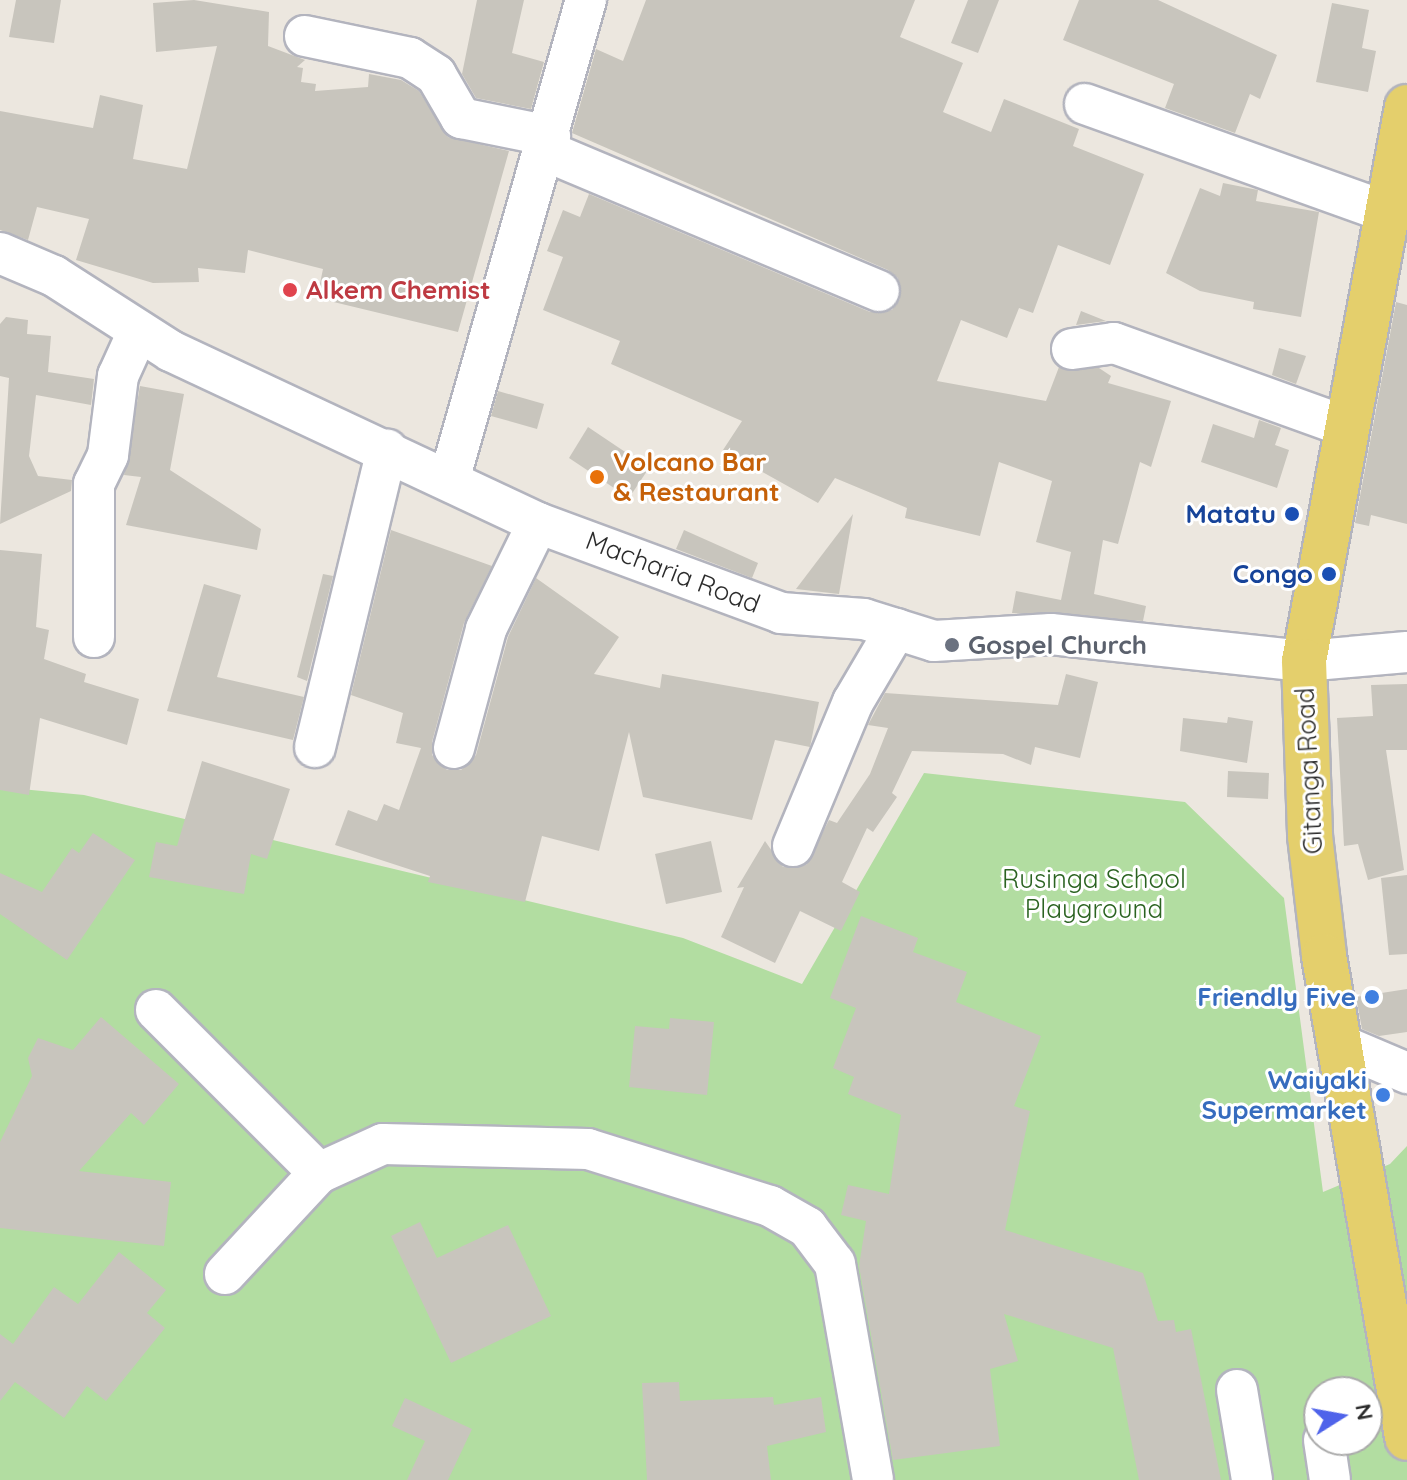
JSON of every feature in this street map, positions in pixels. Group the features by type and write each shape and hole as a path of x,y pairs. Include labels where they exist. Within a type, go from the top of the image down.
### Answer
{"main road":[{"name":"Gitanga Road","path":"1407,107 1304,661 1310,836 1341,1045 1407,1438"}],"street":[{"path":"450,477 548,144 586,0"},
{"path":"305,36 410,58 436,75 461,118 548,144 879,291"},
{"path":"1085,104 1387,212"},
{"name":"Macharia Road","path":"0,253 54,276 138,332 450,477 538,523 781,613 864,619 934,641 1051,634 1304,661 1407,652"},
{"path":"94,637 94,484 108,455 118,376 138,332"},
{"path":"1072,349 1114,343 1347,427"},
{"path":"315,747 387,450"},
{"path":"454,748 486,629 538,523"},
{"path":"793,846 841,728 896,629"},
{"path":"156,1010 319,1173"},
{"path":"1341,1045 1407,1073"},
{"path":"225,1274 319,1173 383,1144 588,1149 770,1206 807,1227 835,1264 873,1480"},
{"path":"1237,1390 1252,1480"},
{"path":"1326,1456 1330,1480"}],"green space":[{"name":"Rusinga School Playground","path":"924,773 1185,802 1284,898 1323,1192 1390,1164 1407,1146 1407,1480 0,1480 0,787 84,795 683,938 802,984"}],"building":[{"path":"16,0 61,0 54,43 9,37"},
{"path":"194,0 269,12 268,46 305,60 297,67 303,68 301,82 316,84 315,91 368,87 369,74 401,80 419,91 448,137 509,151 458,332 317,298 323,269 248,250 245,273 198,268 199,282 153,283 76,260 89,219 37,207 28,240 0,230 0,111 93,128 100,95 143,105 133,159 187,169 217,46 156,52 153,3"},
{"path":"477,0 524,0 512,53 544,62 531,109 476,98 462,74"},
{"path":"646,0 915,0 900,37 963,63 943,112 991,132 1004,99 1079,129 1073,146 1144,174 1110,265 1058,245 1033,313 1019,308 1007,338 961,320 937,381 1046,401 1059,367 1099,368 1111,376 1108,383 1171,401 1151,467 1140,462 1118,544 1103,540 1094,594 1146,606 1143,621 1012,613 1016,591 1061,600 1071,552 1036,542 1052,481 999,462 980,536 905,518 907,508 835,478 818,503 723,450 742,421 611,364 620,341 543,310 563,257 547,251 563,210 580,217 589,194 870,312 892,310 900,299 898,278 888,270 572,133 596,49 623,61"},
{"path":"968,0 999,0 978,53 951,43"},
{"path":"1079,0 1158,0 1277,55 1260,99 1250,94 1235,133 1165,108 1174,84 1063,40"},
{"path":"1332,3 1369,10 1362,48 1376,51 1368,92 1316,82"},
{"path":"1223,183 1258,190 1256,201 1319,212 1301,317 1253,309 1254,302 1200,291 1166,273 1200,188 1220,196"},
{"path":"1396,302 1407,305 1407,524 1371,515 1369,526 1355,523"},
{"path":"1081,311 1106,321 1076,325"},
{"path":"6,317 28,320 27,334 51,336 48,372 94,379 91,405 36,395 29,456 38,476 72,480 71,491 0,524 9,378 0,376 0,324"},
{"path":"1279,348 1306,356 1296,384 1272,375"},
{"path":"140,386 184,394 170,470 261,529 257,550 126,525 141,477 124,475"},
{"path":"498,391 544,404 537,429 491,416"},
{"path":"1259,420 1281,428 1275,445 1289,450 1277,488 1201,462 1213,424 1254,438"},
{"path":"588,427 649,468 629,498 569,458"},
{"path":"853,514 839,594 796,589"},
{"path":"391,530 492,566 464,623 432,742 432,755 447,770 461,770 476,755 508,637 536,578 619,637 594,674 660,688 662,674 819,702 810,747 775,740 752,820 643,797 629,732 599,851 542,836 525,902 428,882 430,876 335,845 348,810 377,821 384,804 399,810 421,748 396,743 403,713 351,695"},
{"path":"684,530 758,563 752,578 676,549"},
{"path":"0,550 42,554 36,627 49,630 44,659 86,674 84,682 139,699 127,745 40,718 29,795 0,790"},
{"path":"323,574 333,576 307,681 297,677"},
{"path":"204,584 241,595 217,677 304,697 293,740 167,711"},
{"path":"1066,674 1098,682 1080,758 1035,747 1031,765 1003,754 912,751 892,793 897,797 873,832 867,828 842,882 860,892 841,931 800,911 775,963 721,937 744,887 737,888 765,841 783,867 806,865 829,820 837,823 870,774 888,728 868,725 885,693 1058,705"},
{"path":"1407,684 1407,750 1386,750 1404,870 1368,880 1358,844 1344,846 1337,718 1373,716 1371,685"},
{"path":"1228,717 1253,721 1247,763 1180,751 1183,718 1227,723"},
{"path":"202,761 290,789 267,859 251,854 244,894 149,877 156,842 177,846"},
{"path":"1228,771 1269,773 1268,799 1227,797"},
{"path":"93,833 135,860 67,960 0,914 0,873 42,892 72,848 79,853"},
{"path":"711,841 722,892 666,904 655,854"},
{"path":"1407,875 1407,954 1389,955 1381,878"},
{"path":"861,916 918,938 913,952 967,972 956,1002 1041,1036 1014,1106 1030,1111 1005,1230 1143,1273 1158,1321 1174,1320 1176,1332 1191,1329 1221,1480 1139,1480 1113,1348 1004,1314 1018,1361 990,1369 1000,1446 893,1460 859,1266 866,1221 841,1215 848,1185 889,1194 901,1115 848,1094 854,1077 833,1068 856,1008 830,998"},
{"path":"1407,989 1407,1032 1379,1036 1362,1029 1356,997"},
{"path":"101,1017 179,1084 144,1125 131,1113 79,1171 171,1182 164,1246 0,1228 0,1142 32,1076 28,1058 38,1038 73,1050"},
{"path":"670,1018 714,1022 707,1095 629,1087 635,1026 669,1029"},
{"path":"420,1222 437,1258 508,1225 551,1316 451,1363 391,1236"},
{"path":"119,1252 166,1290 147,1313 165,1328 106,1401 87,1386 64,1418 15,1382 0,1401 0,1334 13,1344 54,1287 78,1304"},
{"path":"679,1382 680,1401 773,1397 774,1405 821,1397 826,1432 767,1446 771,1480 647,1480 642,1383"},
{"path":"405,1398 472,1429 448,1480 407,1480 425,1441 392,1426"}],"place":[{"name":"Alkem Chemist","path":"290,290"},
{"name":"Volcano Bar & Restaurant","path":"597,477"},
{"name":"Matatu","path":"1292,514"},
{"name":"Congo","path":"1329,574"},
{"name":"Gospel Church","path":"952,645"},
{"name":"Friendly Five","path":"1372,997"},
{"name":"Waiyaki Supermarket","path":"1383,1095"}]}
